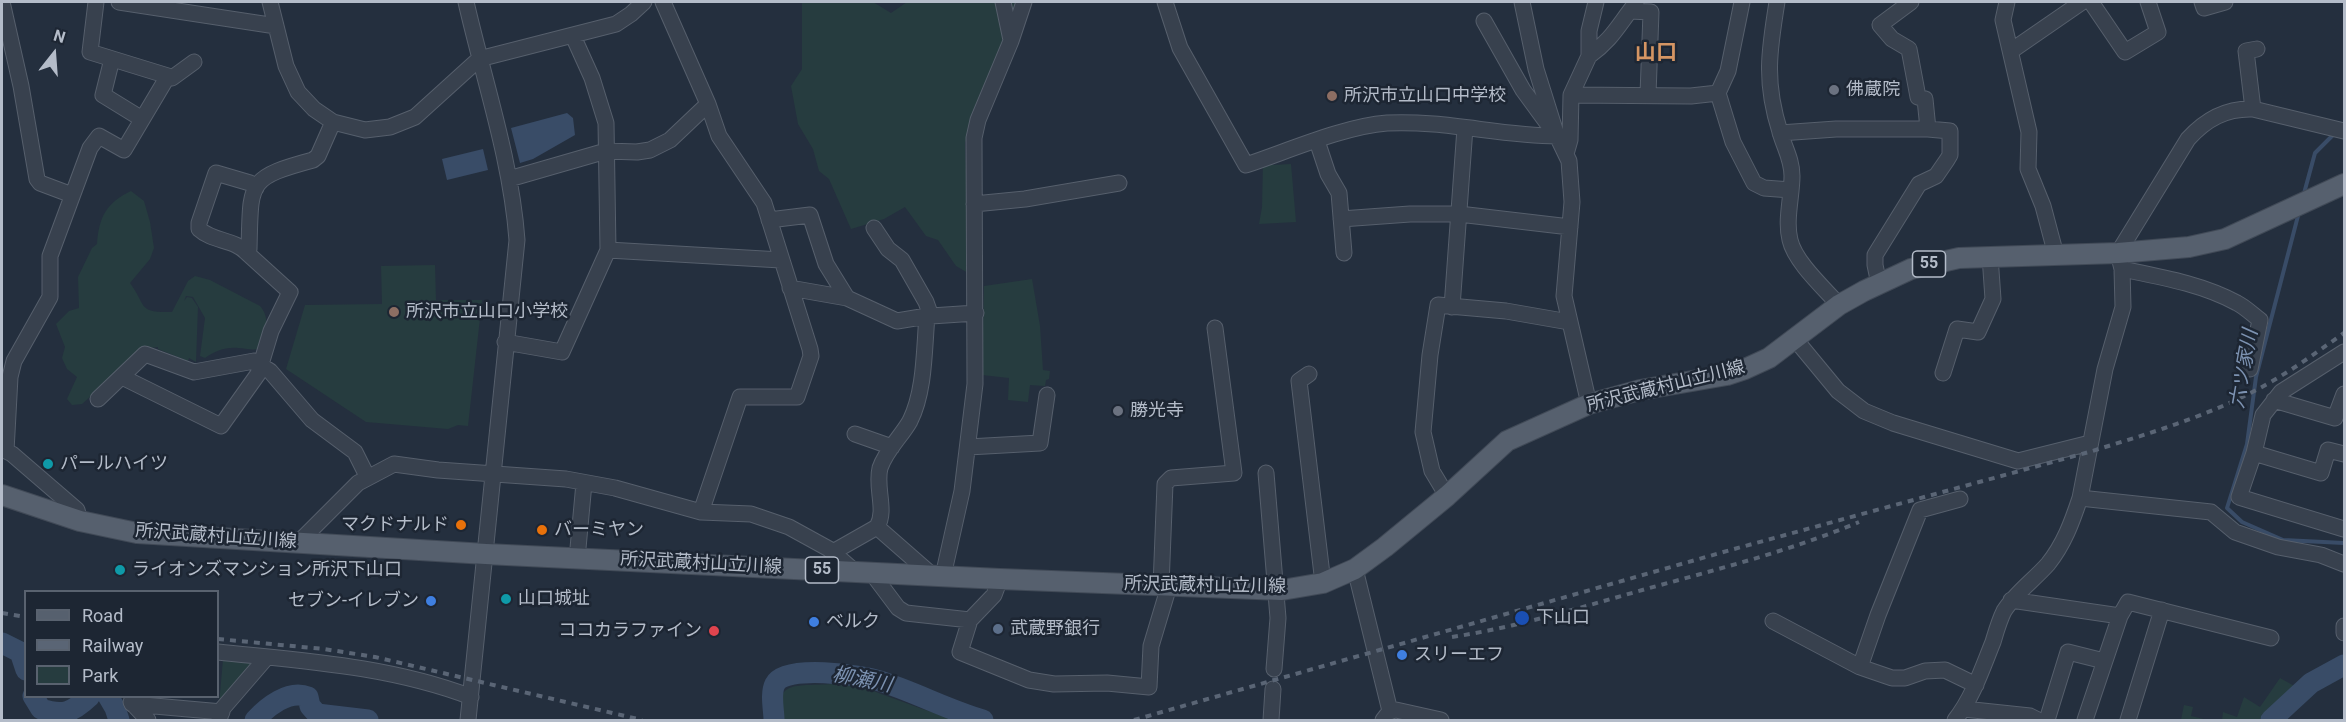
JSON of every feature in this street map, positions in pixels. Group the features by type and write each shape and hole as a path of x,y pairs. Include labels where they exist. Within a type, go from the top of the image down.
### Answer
{"main road":[{"name":"所沢武蔵村山立川線","path":"2,495 80,521 137,533 577,559 1275,590 1323,583 1355,569 1447,496 1507,441 1589,404 1640,390 1727,375 1769,358 1839,306 1911,269 1936,262 1990,256 2056,255 2120,261 2189,248 2225,239 2344,184"}],"street":[{"path":"2,2 21,86 37,178 40,183 72,195"},
{"path":"96,2 90,52 172,78 194,62"},
{"path":"119,2 276,26"},
{"path":"270,2 291,79 298,92 314,109 333,122 365,130 403,123 434,102 479,59 616,24 644,2"},
{"path":"466,2 509,178 515,221 516,258 505,342 486,554 468,717"},
{"path":"663,2 708,104 719,136 764,203 811,356 797,397 740,397 701,512"},
{"path":"1003,2 1011,41"},
{"path":"878,527 938,576 962,491 975,384 976,313 972,158 978,120 1011,41 1024,2"},
{"path":"1165,2 1180,48 1246,165 1351,130 1389,123 1557,136"},
{"path":"1522,2 1536,69 1557,136 1569,161 1570,227 1564,296 1589,404"},
{"path":"1566,154 1570,140 1571,95 1589,56 1590,31 1596,2"},
{"path":"1742,2 1728,71 1718,93 1734,142 1754,183 1764,188 1791,190"},
{"path":"1777,2 1768,64 1768,80 1780,133 1789,154 1792,176 1790,240 1796,255 1839,306"},
{"path":"1911,2 1880,25 1892,39 1909,48 1918,97 1925,99 1928,129"},
{"path":"2007,2 2002,20 2028,132 2028,169 2043,206 2056,255"},
{"path":"2011,51 2082,2"},
{"path":"2091,2 2125,52 2158,32 2148,2"},
{"path":"2202,2 2204,8 2225,2"},
{"path":"1589,56 1603,46 1634,6 1651,12 1648,95"},
{"path":"1484,21 1514,75 1557,136"},
{"path":"505,342 562,352 608,250 606,123 601,104 573,36"},
{"path":"2253,109 2246,51 2257,49"},
{"path":"112,59 103,95 142,118"},
{"path":"1514,75 1536,69"},
{"path":"80,521 77,510 4,450 10,377 14,361 50,297 50,256 90,148 99,136 124,150 168,76"},
{"path":"1571,95 1718,93"},
{"path":"509,178 606,151 637,152 660,146 670,140 708,104"},
{"path":"2038,720 2030,717 1959,715 1976,685 2003,614 2011,600 2047,564 2063,544 2080,498 2105,369 2123,307 2120,261 2163,179 2188,139 2198,129 2225,112 2253,109 2343,131"},
{"path":"247,253 251,199 256,188 263,178 276,170 314,160 333,122"},
{"path":"1452,307 1465,128"},
{"path":"1780,133 1836,129 1950,131 1950,155 1936,176 1919,184 1875,255 1879,284"},
{"path":"1317,141 1328,174 1339,193 1344,253"},
{"path":"122,377 221,426 258,375 271,331 290,292 242,247 206,235 199,229 216,173 250,183 256,188"},
{"path":"974,204 1025,199 1119,183"},
{"path":"1341,219 1410,214 1459,214 1570,227"},
{"path":"769,220 810,215 826,264 847,298"},
{"path":"833,552 878,527 881,520 878,483 881,467 909,422 918,398 929,316 926,302 902,260 888,249 874,228"},
{"path":"608,250 781,260"},
{"path":"1943,373 1957,329 1978,332 1993,299 1990,256"},
{"path":"2120,261 2239,303 2260,320 2250,369"},
{"path":"790,288 847,298 897,321 976,313"},
{"path":"1447,496 1432,471 1423,432 1430,355 1438,305 1506,311 1569,321"},
{"path":"1000,579 994,595 970,620 960,652 1029,680 1054,684 1107,683 1149,687 1151,646 1165,586 1165,484 1171,478 1234,473 1215,328"},
{"path":"1795,339 1838,391 1864,411 1893,423 2018,461 2090,443"},
{"path":"2344,352 2281,392 2263,415 2254,453 2239,497 2344,529"},
{"path":"98,399 145,354 194,372 254,362 270,371 312,420 356,452 367,476"},
{"path":"1309,374 1299,381 1323,583"},
{"path":"2274,400 2335,418 2344,394"},
{"path":"968,447 1040,443 1047,395"},
{"path":"855,434 892,447"},
{"path":"2254,453 2321,473 2328,450 2344,454"},
{"path":"298,543 357,483 394,464 438,470 566,479 615,488 701,512 751,514 771,519 833,552 862,572 906,613 970,620"},
{"path":"1266,473 1278,618 1274,669"},
{"path":"577,559 584,483"},
{"path":"2080,498 2211,512 2235,532 2278,547 2321,555 2344,564"},
{"path":"1860,667 1920,510 1960,499"},
{"path":"1355,569 1387,716 1395,710 1441,720"},
{"path":"2011,600 2120,616"},
{"path":"2085,720 2120,616 2128,602 2271,638"},
{"path":"2128,720 2162,610"},
{"path":"1773,621 1860,667 1898,679 1925,670 1945,670 1976,685"},
{"path":"2344,626 2344,633"},
{"path":"219,652 386,673 445,687 471,697"},
{"path":"2047,720 2068,652 2104,661"},
{"path":"130,700 220,716 223,708 267,657"},
{"path":"1271,720 1273,689"},
{"path":"130,700 148,720"}],"green space":[{"path":"802,2 873,2 891,13 907,2 1025,2 965,143 968,221 975,277 956,266 938,240 926,236 905,207 884,219 851,229 829,179 819,171 813,149 798,124 791,86 802,69"},
{"path":"1271,159 1273,165 1291,164 1296,222 1259,224 1262,207 1263,162"},
{"path":"131,191 144,201 154,248 150,259 130,283 144,306 153,311 172,312 188,281 195,276 210,280 260,306 266,321 261,347 253,350 229,348 216,351 205,358 200,356 205,318 193,297 186,296 184,301 187,297 192,298 198,307 196,362 189,358 188,361 158,349 158,347 144,349 82,404 72,405 67,399 77,377 67,369 62,358 65,347 56,324 69,311 79,308 78,277 92,248 97,244 105,212 115,201"},
{"path":"435,265 436,300 482,300 468,426 458,425 448,429 366,422 286,369 305,305 382,304 381,266"},
{"path":"1032,279 1040,326 1043,370 1050,371 1049,379 1046,380 1045,386 1030,385 1028,402 1008,400 1009,378 982,375 984,286"},
{"path":"223,659 251,662 253,666 219,705"},
{"path":"2280,678 2296,687 2259,720 2222,720 2223,712 2237,717 2244,697 2260,707"},
{"path":"831,684 862,687 925,710 963,720 782,720 781,697 785,691 791,687"},
{"path":"2184,705 2193,707 2191,716 2208,720 2181,720"}],"water":[{"path":"567,113 573,118 575,135 533,159 520,163 511,128"},
{"path":"483,149 488,170 447,180 442,159"}],"waterway":[{"name":"六ツ家川","path":"2303,197 2315,153 2335,133"},
{"name":"六ツ家川","path":"2299,212 2256,377 2247,444 2227,508 2242,522 2283,540 2344,543"},
{"name":"柳瀬川","path":"2,643 20,652 24,664"},
{"name":"柳瀬川","path":"2271,720 2311,683 2344,665"},
{"name":"柳瀬川","path":"774,720 772,697 775,684 782,678 793,674 808,673 841,674 880,681 983,720"},
{"name":"柳瀬川","path":"255,720 279,701 293,695 308,697 310,706 317,714 368,720"},
{"name":"柳瀬川","path":"34,698 41,709 55,712 67,712 88,698"},
{"name":"柳瀬川","path":"109,698 119,720"}],"railway":[{"path":"1134,720 2133,438 2176,424 2240,398 2303,362 2344,333"},
{"path":"1452,637 1550,616 1727,567 1807,542 1859,522"},
{"path":"2,613 24,617"},
{"path":"219,639 324,649 375,657 642,720"}],"place":[{"name":"佛蔵院","path":"1834,90"},
{"name":"所沢市立山口中学校","path":"1332,96"},
{"name":"所沢市立山口小学校","path":"394,312"},
{"name":"勝光寺","path":"1118,411"},
{"name":"パールハイツ","path":"48,464"},
{"name":"マクドナルド","path":"461,525"},
{"name":"バーミヤン","path":"542,530"},
{"name":"ライオンズマンション所沢下山口","path":"120,570"},
{"name":"山口城址","path":"506,599"},
{"name":"セブン-イレブン","path":"431,601"},
{"name":"下山口","path":"1522,618"},
{"name":"ベルク","path":"814,622"},
{"name":"武蔵野銀行","path":"998,629"},
{"name":"ココカラファイン","path":"714,631"},
{"name":"スリーエフ","path":"1402,655"}],"district":[{"name":"山口","path":"1656,54"}]}
